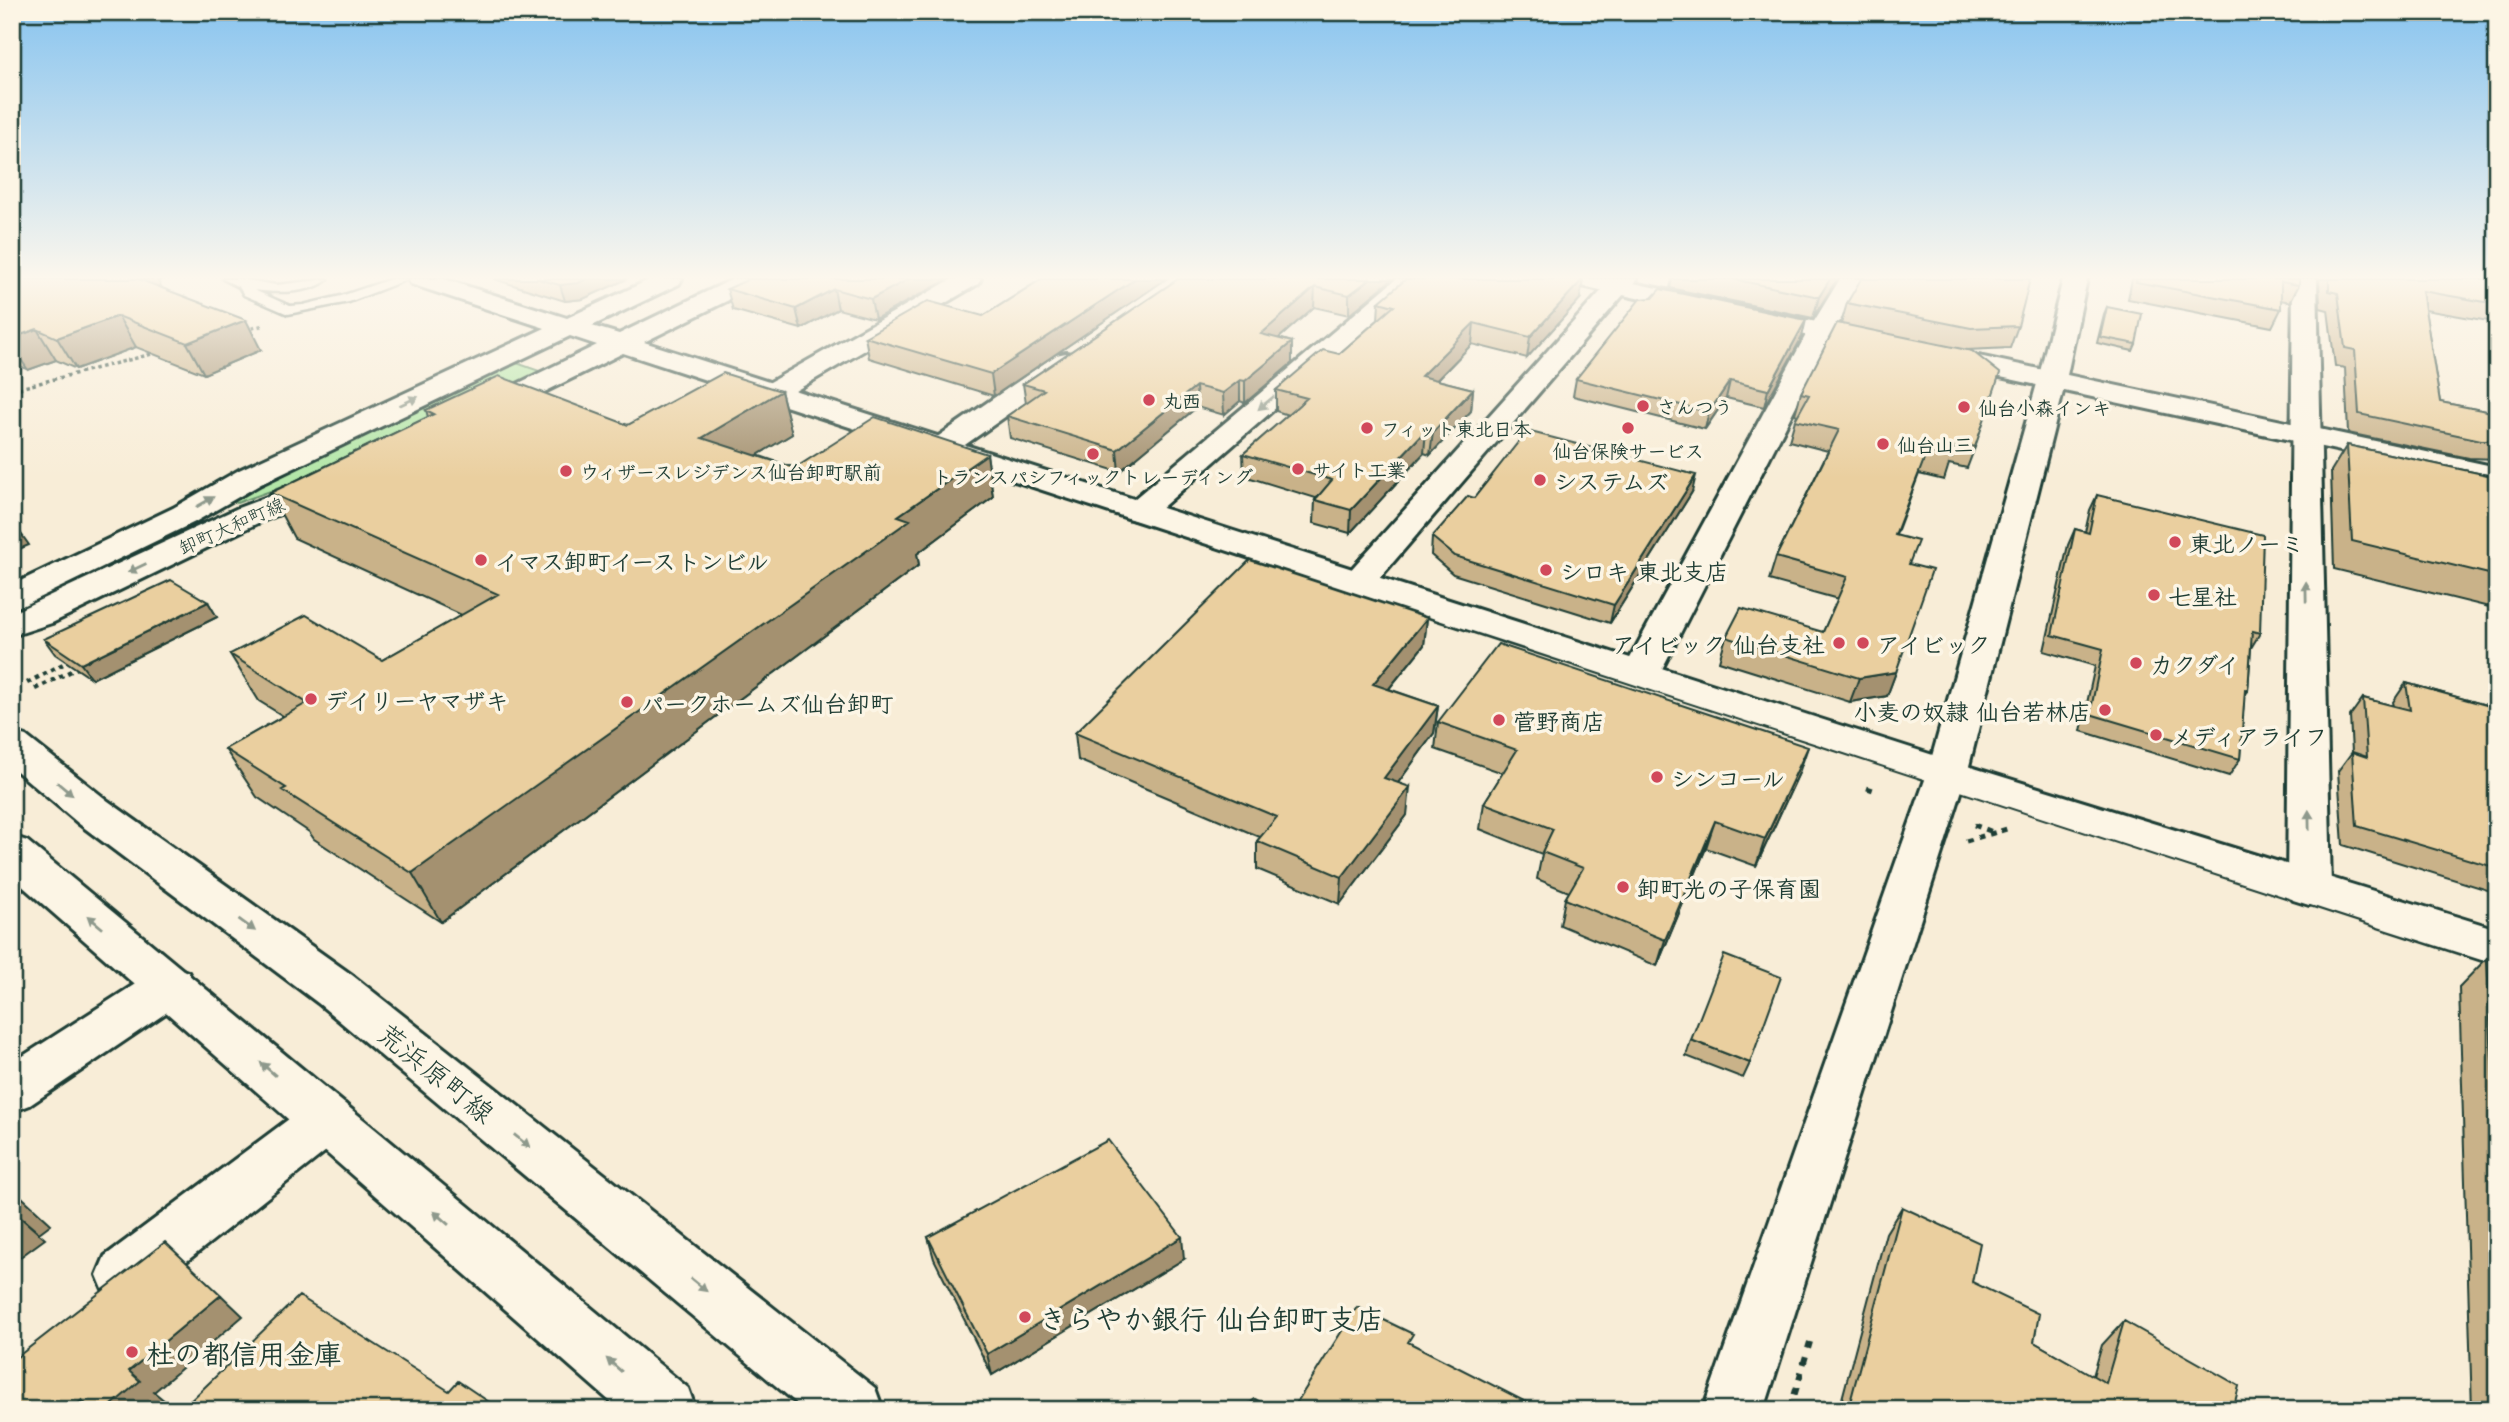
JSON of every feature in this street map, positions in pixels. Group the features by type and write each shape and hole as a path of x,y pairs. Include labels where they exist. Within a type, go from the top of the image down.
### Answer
{"street":[{"name":"卸町大和町線","path":"12,598 184,515 250,477 528,345"},
{"path":"450,427 616,345"},
{"path":"628,345 1947,774 2497,947"},
{"path":"773,392 854,345"},
{"path":"1139,511 1333,345"},
{"path":"1359,581 1566,345"},
{"path":"1641,673 1813,345"},
{"path":"1889,345 2497,477"},
{"path":"1733,1410 1947,774 2060,345"},
{"path":"2305,345 2309,888"},
{"path":"941,448 1085,349"},
{"name":"卸町大和町線","path":"12,625 39,615 249,515 351,474"},
{"name":"荒浜原町線","path":"12,746 93,812 335,989 853,1410"},
{"path":"12,852 666,1410"},
{"path":"12,1090 171,985"},
{"path":"88,1304 327,1120"}],"path":[{"path":"12,390 158,352"},
{"path":"27,682 67,662"},
{"path":"35,689 77,668"},
{"path":"1974,825 1994,832"},
{"path":"1961,843 2020,825"},
{"path":"1790,1410 1813,1329"}],"green space":[{"path":"511,361 545,373 346,464 237,503 228,499"}],"building":[{"path":"893,345 1034,345 991,374"},
{"path":"1080,345 1288,345 1245,381 1240,380 1223,393 1196,386 1117,450 1007,416 1044,390 1023,384"},
{"path":"1349,345 1452,345 1421,376 1473,389 1433,432 1426,430 1351,510 1315,500 1332,480 1243,454 1307,398 1276,390 1323,350 1339,354"},
{"path":"1603,345 1792,345 1768,390 1730,381 1709,412 1576,379"},
{"path":"1826,345 1945,345 1972,351 2000,373 1975,447 1957,442 1952,458 1927,452 1895,535 1918,541 1909,564 1932,570 1896,672 1859,678 1726,637 1741,608 1823,632 1847,577 1776,557 1839,430 1795,420 1809,395 1801,393"},
{"path":"2345,345 2431,345 2440,402 2497,413 2497,440 2481,440 2359,414 2355,350 2345,348"},
{"path":"723,373 781,391 702,438 795,468 875,417 987,454 898,516 910,520 412,873 282,790 286,788 225,749 307,703 230,654 306,615 382,660 498,594 270,493 434,414 426,410 499,376 628,425"},
{"path":"1527,431 1696,475 1614,605 1455,556 1432,537 1468,496 1474,498"},
{"path":"2347,445 2497,477 2497,576 2352,541"},
{"path":"2097,495 2263,535 2260,633 2252,631 2240,759 2090,714 2103,649 2052,635 2075,529 2089,533"},
{"path":"1250,560 1427,618 1373,684 1438,706 1384,778 1410,787 1342,877 1257,841 1277,817 1075,733"},
{"path":"171,580 208,602 81,664 44,639"},
{"path":"1498,644 1808,747 1765,839 1715,821 1665,940 1565,899 1583,868 1542,852 1553,829 1484,803 1517,750 1438,722"},
{"path":"2406,683 2497,708 2497,868 2357,826 2352,752 2367,757 2363,698 2410,710"},
{"path":"1724,955 1781,977 1750,1063 1691,1040"},
{"path":"2487,958 2497,961 2497,1164"},
{"name":"きらやか銀行 仙台卸町支店","path":"1108,1140 1182,1237 987,1354 928,1237"},
{"path":"1902,1207 1980,1243 1972,1282 2039,1314 2034,1342 2106,1383 2124,1321 2239,1386 2233,1410 1848,1410"},
{"name":"杜の都信用金庫","path":"165,1242 221,1295 129,1371 140,1381 106,1410 91,1410 82,1400 70,1410 12,1410 12,1361"},
{"path":"299,1296 449,1391 458,1381 492,1404 487,1410 181,1410"},
{"path":"1357,1307 1413,1334 1408,1342 1534,1406 1532,1410 1292,1410"},
{"path":"1255,1399 1275,1410 1241,1410"}],"place":[{"name":"丸西","path":"1149,400"},
{"name":"さんつう","path":"1643,406"},
{"name":"仙台小森インキ","path":"1964,407"},
{"name":"フィット東北日本","path":"1367,428"},
{"name":"仙台保険サービス","path":"1628,428"},
{"name":"仙台山三","path":"1883,444"},
{"name":"トランスパシフィックトレーディング","path":"1093,454"},
{"name":"サイト工業","path":"1298,469"},
{"name":"ウィザースレジデンス仙台卸町駅前","path":"566,471"},
{"name":"システムズ","path":"1540,480"},
{"name":"東北ノーミ","path":"2175,542"},
{"name":"イマス卸町イーストンビル","path":"481,560"},
{"name":"シロキ 東北支店","path":"1546,570"},
{"name":"七星社","path":"2154,595"},
{"name":"アイビック 仙台支社","path":"1839,643"},
{"name":"アイビック","path":"1863,643"},
{"name":"カクダイ","path":"2136,663"},
{"name":"デイリーヤマザキ","path":"311,699"},
{"name":"パークホームズ仙台卸町","path":"627,702"},
{"name":"小麦の奴隷 仙台若林店","path":"2105,710"},
{"name":"菅野商店","path":"1499,720"},
{"name":"メディアライフ","path":"2156,735"},
{"name":"シンコール","path":"1657,777"},
{"name":"卸町光の子保育園","path":"1623,887"},
{"name":"きらやか銀行 仙台卸町支店","path":"1025,1317"},
{"name":"杜の都信用金庫","path":"132,1352"}]}
